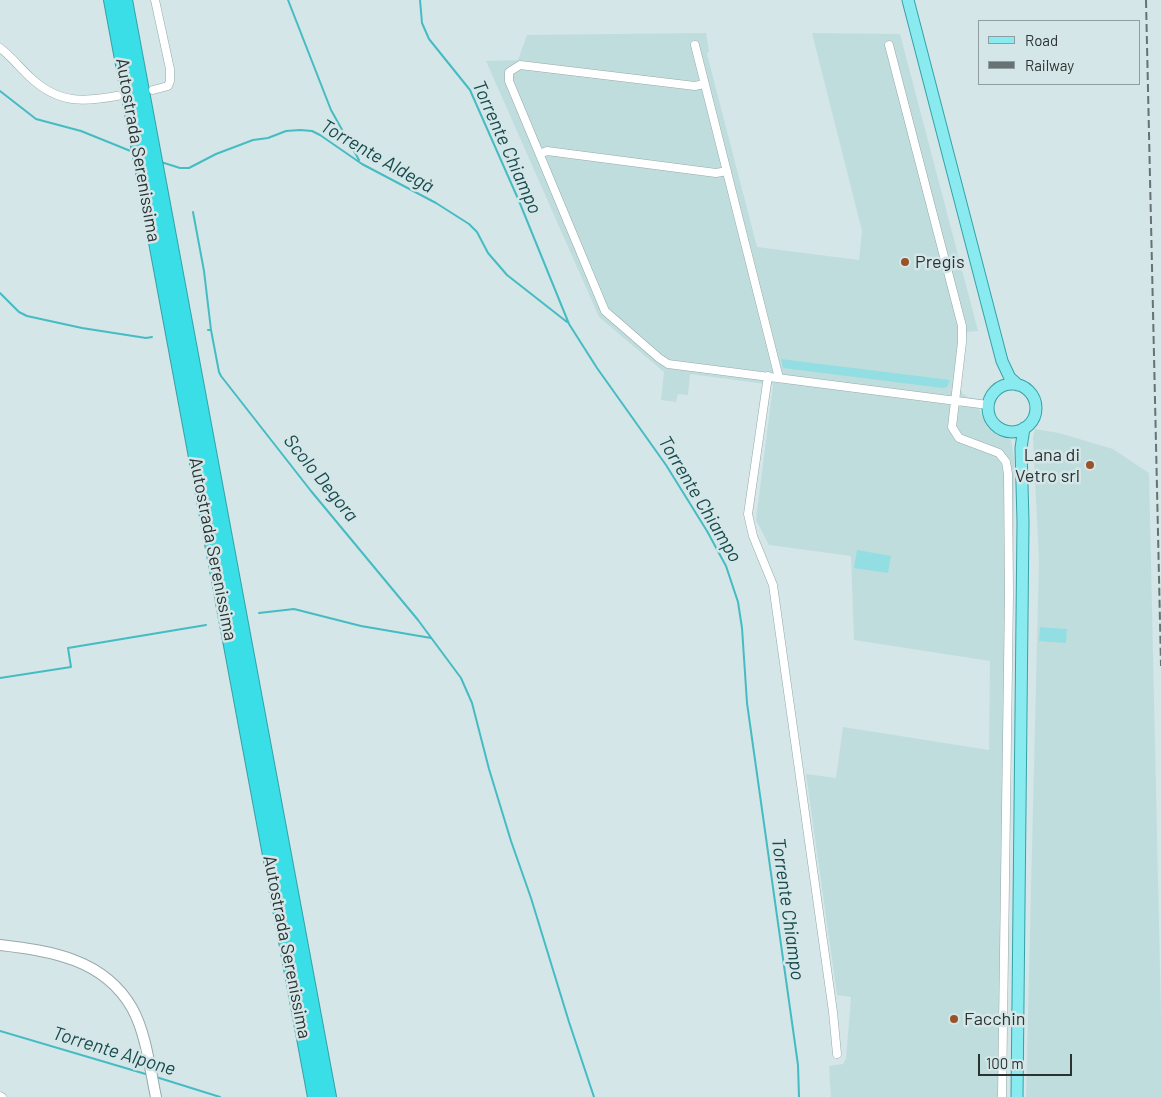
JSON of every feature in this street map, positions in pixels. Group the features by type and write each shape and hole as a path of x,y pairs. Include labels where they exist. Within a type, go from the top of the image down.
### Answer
{"highway":[{"name":"Autostrada Serenissima","path":"111,0 315,1097"},
{"name":"Autostrada Serenissima","path":"125,0 329,1097"}],"main road":[{"path":"908,0 1002,361 1010,378 1031,394 1036,408 1030,423 1024,428 1009,432"},
{"path":"1002,361 1002,380 992,394 988,405 991,420 1002,430 1014,436 1018,445 1022,467"},
{"path":"996,390 1006,384 1018,385"},
{"path":"1017,1097 1023,541 1021,448 1024,428"},
{"path":"0,945 50,952 70,958 88,966 104,977 126,998 138,1021 155,1094"}],"street":[{"path":"153,90 168,86 170,81 170,69 155,0"},
{"path":"889,44 962,326 962,342 952,427 959,438 999,453 1006,462 1008,474 1009,594 1002,1097"},
{"path":"695,45 779,378"},
{"path":"0,48 43,88 60,96 85,102 122,95"},
{"path":"704,84 695,86 520,65 509,72 509,81 605,311 668,364 988,405"},
{"path":"540,154 547,150 716,173 727,171"},
{"path":"768,376 748,514 753,536 773,585 837,1054"}],"shaded area":[{"path":"706,33 709,51 707,54 757,247 859,260 862,231 812,33 900,34 978,331 967,332 960,388 963,394 968,397 980,399 979,409 987,427 1011,440 1014,459 1006,1097 831,1097 829,1066 843,1064 846,1059 851,997 837,995 806,774 836,778 843,727 989,750 990,661 854,640 851,556 769,545 756,520 773,385 690,374 688,395 678,394 676,402 661,400 664,372 599,317 486,61 518,60 527,35"},
{"path":"781,359 950,380 947,387 942,388 783,368"},
{"path":"1035,429 1059,433 1113,449 1149,473 1161,1017 1161,1097 1026,1097 1039,560 1033,438"},
{"path":"857,550 891,556 888,573 854,568"},
{"path":"1040,627 1067,629 1066,643 1039,641"}],"waterway":[{"path":"288,0 331,110 359,160"},
{"name":"Torrente Chiampo","path":"420,0 422,23 429,39 470,90 519,201 569,324 597,368 666,465 707,531 726,566 738,602 742,628 747,703 798,1065 799,1097"},
{"name":"Torrente Aldegà","path":"0,91 36,119 81,131 133,152"},
{"name":"Torrente Aldegà","path":"161,162 180,168 189,168 216,154 253,140 268,138 286,131 312,131 362,164 436,203 469,224 477,232 488,253 507,275 567,322"},
{"path":"193,212 204,271 211,330"},
{"name":"Scolo Degora","path":"0,293 19,312 27,316 82,328 146,338 152,337"},
{"path":"208,330 211,330 221,376 311,491 418,620 461,678 472,703 489,769 511,841 594,1097"},
{"path":"259,613 294,609 361,626 431,638"},
{"path":"0,678 71,667 68,648 206,625"},
{"name":"Torrente Alpone","path":"0,1031 149,1075"},
{"name":"Torrente Alpone","path":"156,1077 220,1097"}],"railway":[{"path":"1146,0 1161,666"}],"place":[{"name":"Pregis","path":"905,262"},
{"name":"Lana di Vetro srl","path":"1090,465"},
{"name":"Facchin","path":"954,1019"}]}
